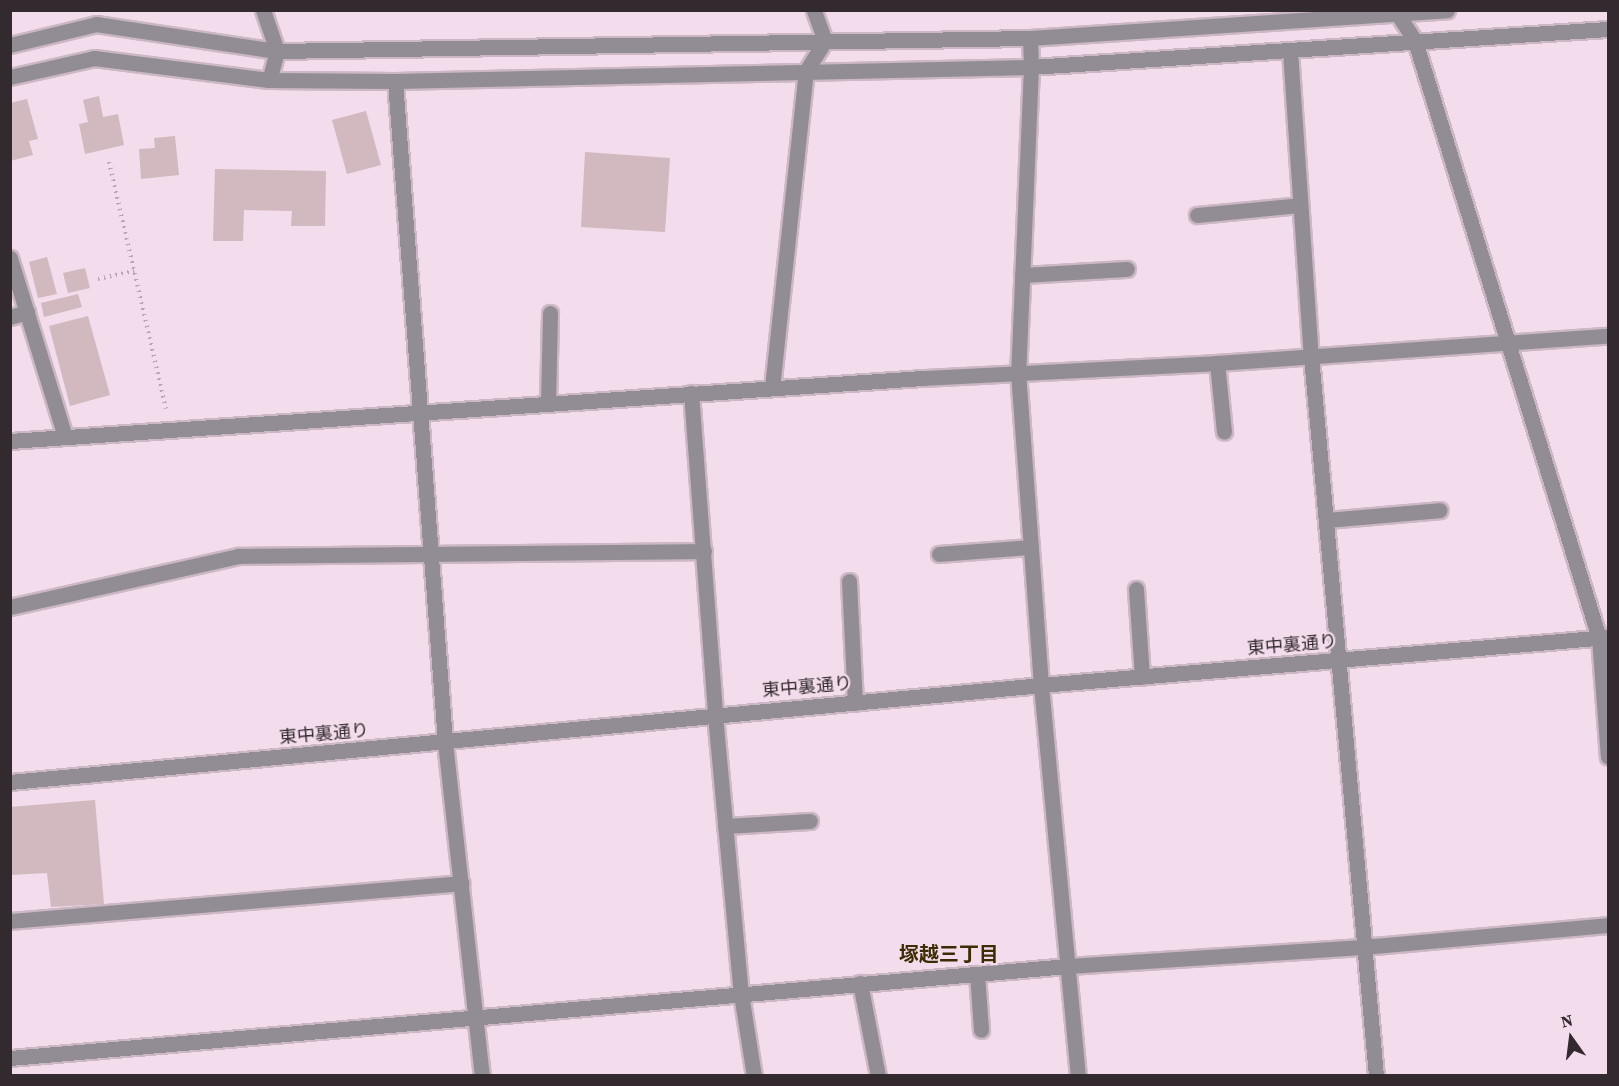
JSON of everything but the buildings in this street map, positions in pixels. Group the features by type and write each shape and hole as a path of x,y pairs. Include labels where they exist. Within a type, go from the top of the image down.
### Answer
{"street":[{"path":"263,10 278,51 269,80"},
{"path":"814,10 825,41"},
{"path":"10,45 96,24 278,51 1030,38 1447,10"},
{"path":"1395,12 1415,41 1508,342 1604,637 1608,757"},
{"path":"10,77 94,58 269,80 395,81 1031,68 1608,29"},
{"path":"1030,38 1031,68 1018,372 1041,685 1078,1076"},
{"path":"772,388 806,71 825,41"},
{"path":"1290,51 1311,356 1362,947 1376,1076"},
{"path":"395,81 446,742 482,1076"},
{"path":"1197,215 1300,205"},
{"path":"10,258 65,437"},
{"path":"1022,275 1127,269"},
{"path":"10,317 27,312"},
{"path":"548,403 550,313"},
{"path":"10,441 691,393 1018,372 1217,363 1608,336"},
{"path":"1217,363 1224,432"},
{"path":"691,393 725,826 741,994 754,1076"},
{"path":"1326,520 1440,510"},
{"path":"939,554 1031,547"},
{"path":"10,607 238,556 704,551"},
{"path":"849,580 855,703"},
{"path":"1136,589 1142,676"},
{"name":"東中裏通り","path":"10,782 1041,685 1604,637"},
{"path":"725,826 810,821"},
{"path":"10,921 461,884"},
{"path":"10,1058 860,983 1068,966 1362,947 1608,925"},
{"path":"977,974 981,1030"},
{"path":"860,983 878,1076"}],"path":[{"path":"109,162 170,429"},
{"path":"98,279 134,271"}],"district":[{"name":"塚越三丁目","path":"949,954"}]}
